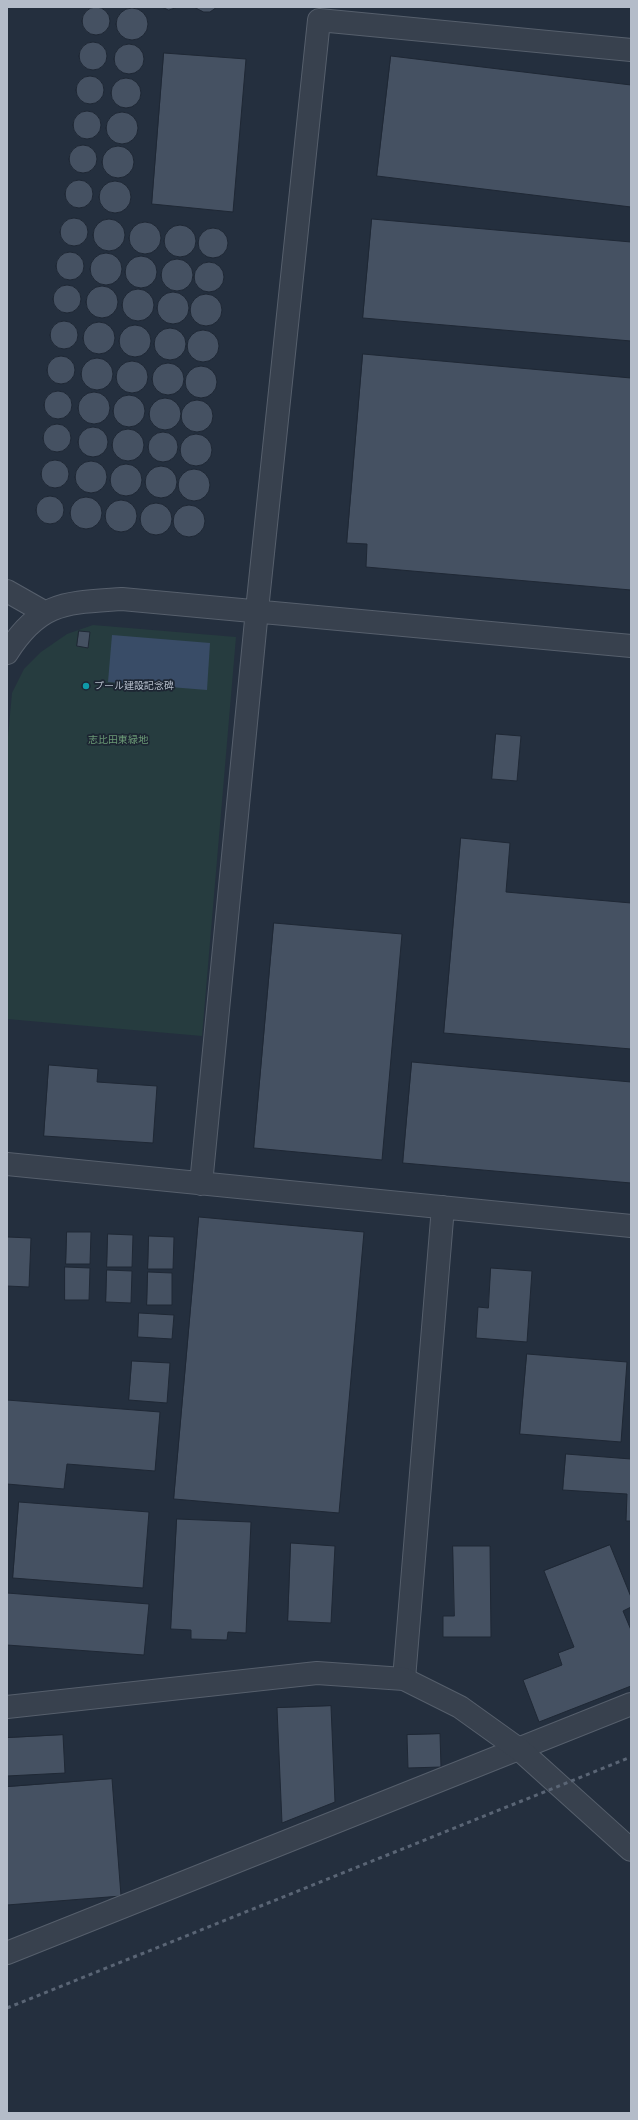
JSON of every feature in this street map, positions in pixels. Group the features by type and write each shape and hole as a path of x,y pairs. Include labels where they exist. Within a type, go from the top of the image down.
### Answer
{"street":[{"path":"201,1184 319,20 631,50"},
{"path":"7,591 44,612"},
{"path":"7,653 17,637 44,612 67,603 122,599 258,610 631,646"},
{"path":"7,1164 631,1226"},
{"path":"404,1679 443,1207"},
{"path":"7,1707 317,1673 404,1679 460,1707 520,1750 631,1850"},
{"path":"7,1953 520,1750 631,1704"}],"green space":[{"name":"志比田東緑地","path":"93,625 236,637 202,1036 7,1019 7,747 12,693 24,669 41,652 67,634"}],"water":[{"path":"112,635 210,643 207,690 108,682"}],"building":[{"path":"96,7 106,11 110,21 106,31 96,35 86,31 82,21 86,11"},
{"path":"162,7 178,7 169,10"},
{"path":"194,7 217,7 210,12 204,12"},
{"path":"132,8 143,13 148,24 143,35 132,40 121,35 116,24 121,13"},
{"path":"93,42 103,46 107,56 103,66 93,70 83,66 79,56 83,46"},
{"path":"129,44 140,48 144,59 140,70 129,74 118,70 114,59 118,48"},
{"path":"164,53 246,59 233,212 152,204"},
{"path":"391,56 631,85 631,207 377,176"},
{"path":"90,76 100,80 104,90 100,100 90,104 80,100 76,90 80,80"},
{"path":"126,78 137,82 141,93 137,104 126,108 115,104 111,93 115,82"},
{"path":"87,111 97,115 101,125 97,135 87,139 77,135 73,125 77,115"},
{"path":"122,112 131,115 135,119 138,128 135,137 131,141 122,144 113,141 109,137 106,128 109,119 113,115"},
{"path":"83,145 93,149 97,159 93,169 83,173 73,169 69,159 73,149"},
{"path":"118,146 129,151 134,162 129,173 118,178 107,173 102,162 107,151"},
{"path":"79,180 89,184 93,194 89,204 79,208 69,204 65,194 69,184"},
{"path":"115,181 126,186 131,197 126,208 115,213 104,208 99,197 104,186"},
{"path":"74,218 84,222 88,232 84,242 74,246 64,242 60,232 64,222"},
{"path":"109,219 118,222 122,226 125,235 122,244 118,248 109,251 100,248 96,244 93,235 96,226 100,222"},
{"path":"372,219 631,242 631,341 363,318"},
{"path":"145,222 156,227 161,238 156,249 145,254 134,249 129,238 134,227"},
{"path":"180,225 189,228 193,232 196,241 193,250 189,254 180,257 171,254 167,250 164,241 167,232 171,228"},
{"path":"213,228 224,232 228,243 224,254 213,258 202,254 198,243 202,232"},
{"path":"70,252 80,256 84,266 80,276 70,280 60,276 56,266 60,256"},
{"path":"106,253 115,256 119,260 122,269 119,278 115,282 106,285 97,282 93,278 90,269 93,260 97,256"},
{"path":"141,256 152,261 157,272 152,283 141,288 130,283 125,272 130,261"},
{"path":"177,259 186,262 190,266 193,275 190,284 186,288 177,291 168,288 164,284 161,275 164,266 168,262"},
{"path":"209,262 220,266 224,277 220,288 209,292 198,288 194,277 198,266"},
{"path":"67,285 77,289 81,299 77,309 67,313 57,309 53,299 57,289"},
{"path":"102,286 113,291 118,302 113,313 102,318 91,313 86,302 91,291"},
{"path":"138,289 149,294 154,305 149,316 138,321 127,316 122,305 127,294"},
{"path":"173,292 184,297 189,308 184,319 173,324 162,319 157,308 162,297"},
{"path":"206,294 217,299 222,310 217,321 206,326 195,321 190,310 195,299"},
{"path":"64,321 74,325 78,335 74,345 64,349 54,345 50,335 54,325"},
{"path":"99,322 108,325 112,329 115,338 112,347 108,351 99,354 90,351 86,347 83,338 86,329 90,325"},
{"path":"135,325 146,330 151,341 146,352 135,357 124,352 119,341 124,330"},
{"path":"170,328 179,331 183,335 186,344 183,353 179,357 170,360 161,357 157,353 154,344 157,335 161,331"},
{"path":"203,330 214,335 219,346 214,357 203,362 192,357 187,346 192,335"},
{"path":"363,354 631,378 631,590 366,567 367,544 347,543"},
{"path":"61,356 71,360 75,370 71,380 61,384 51,380 47,370 51,360"},
{"path":"97,358 108,363 113,374 108,385 97,390 86,385 81,374 86,363"},
{"path":"132,361 143,366 148,377 143,388 132,393 121,388 116,377 121,366"},
{"path":"168,363 179,368 184,379 179,390 168,395 157,390 152,379 157,368"},
{"path":"201,366 212,371 217,382 212,393 201,398 190,393 185,382 190,371"},
{"path":"58,391 68,395 72,405 68,415 58,419 48,415 44,405 48,395"},
{"path":"94,392 105,397 110,408 105,419 94,424 83,419 78,408 83,397"},
{"path":"129,395 138,398 142,402 145,411 142,420 138,424 129,427 120,424 116,420 113,411 116,402 120,398"},
{"path":"165,398 174,401 178,405 181,414 178,423 174,427 165,430 156,427 152,423 149,414 152,405 156,401"},
{"path":"197,400 208,405 213,416 208,427 197,432 186,427 181,416 186,405"},
{"path":"57,424 67,428 71,438 67,448 57,452 47,448 43,438 47,428"},
{"path":"93,427 104,431 108,442 104,453 93,457 82,453 78,442 82,431"},
{"path":"128,429 139,434 144,445 139,456 128,461 117,456 112,445 117,434"},
{"path":"163,432 174,436 178,447 174,458 163,462 152,458 148,447 152,436"},
{"path":"196,434 205,437 209,441 212,450 209,459 205,463 196,466 187,463 183,459 180,450 183,441 187,437"},
{"path":"55,460 65,464 69,474 65,484 55,488 45,484 41,474 45,464"},
{"path":"91,461 102,466 107,477 102,488 91,493 80,488 75,477 80,466"},
{"path":"126,464 137,469 142,480 137,491 126,496 115,491 110,480 115,469"},
{"path":"161,466 172,471 177,482 172,493 161,498 150,493 145,482 150,471"},
{"path":"194,469 205,474 210,485 205,496 194,501 183,496 178,485 183,474"},
{"path":"50,496 60,500 64,510 60,520 50,524 40,520 36,510 40,500"},
{"path":"86,497 97,502 102,513 97,524 86,529 75,524 70,513 75,502"},
{"path":"121,500 132,505 137,516 132,527 121,532 110,527 105,516 110,505"},
{"path":"156,503 167,508 172,519 167,530 156,535 145,530 140,519 145,508"},
{"path":"189,505 200,510 205,521 200,532 189,537 178,532 173,521 178,510"},
{"path":"79,631 90,632 88,648 77,646"},
{"path":"496,734 521,736 517,781 492,779"},
{"path":"461,838 510,843 506,892 631,903 631,1049 444,1033"},
{"path":"274,923 402,934 382,1160 254,1148"},
{"path":"412,1062 631,1082 631,1183 403,1163"},
{"path":"49,1065 98,1069 97,1082 157,1086 153,1143 44,1136"},
{"path":"199,1217 364,1232 339,1513 174,1499"},
{"path":"67,1232 91,1232 90,1264 66,1264"},
{"path":"108,1234 133,1235 132,1267 107,1267"},
{"path":"149,1236 174,1237 173,1269 148,1269"},
{"path":"7,1237 31,1238 29,1287 7,1286"},
{"path":"65,1267 90,1268 89,1300 65,1300"},
{"path":"491,1268 532,1271 527,1342 476,1338 478,1307 488,1308"},
{"path":"107,1270 132,1271 131,1303 106,1302"},
{"path":"148,1272 172,1273 172,1305 147,1305"},
{"path":"139,1313 174,1315 172,1339 138,1337"},
{"path":"527,1354 627,1362 621,1442 520,1434"},
{"path":"132,1361 170,1363 167,1403 129,1400"},
{"path":"7,1400 160,1412 155,1471 67,1464 64,1489 7,1484"},
{"path":"566,1454 631,1459 631,1521 626,1521 627,1494 563,1490"},
{"path":"19,1502 149,1512 143,1588 13,1578"},
{"path":"177,1519 251,1522 246,1633 228,1632 227,1640 191,1639 191,1630 171,1629"},
{"path":"291,1543 335,1546 331,1623 288,1621"},
{"path":"610,1545 631,1597 631,1607 623,1611 631,1630 631,1686 539,1722 523,1680 562,1665 558,1653 574,1647 544,1571"},
{"path":"453,1546 490,1546 491,1637 443,1637 443,1616 454,1616"},
{"path":"7,1593 149,1604 144,1655 7,1645"},
{"path":"331,1706 335,1802 282,1823 277,1708"},
{"path":"440,1734 441,1767 408,1768 407,1735"},
{"path":"63,1735 65,1773 7,1776 7,1738"},
{"path":"112,1779 121,1896 7,1905 7,1787"}],"railway":[{"path":"7,2008 631,1757"}],"place":[{"name":"プール建設記念碑","path":"86,686"}]}
